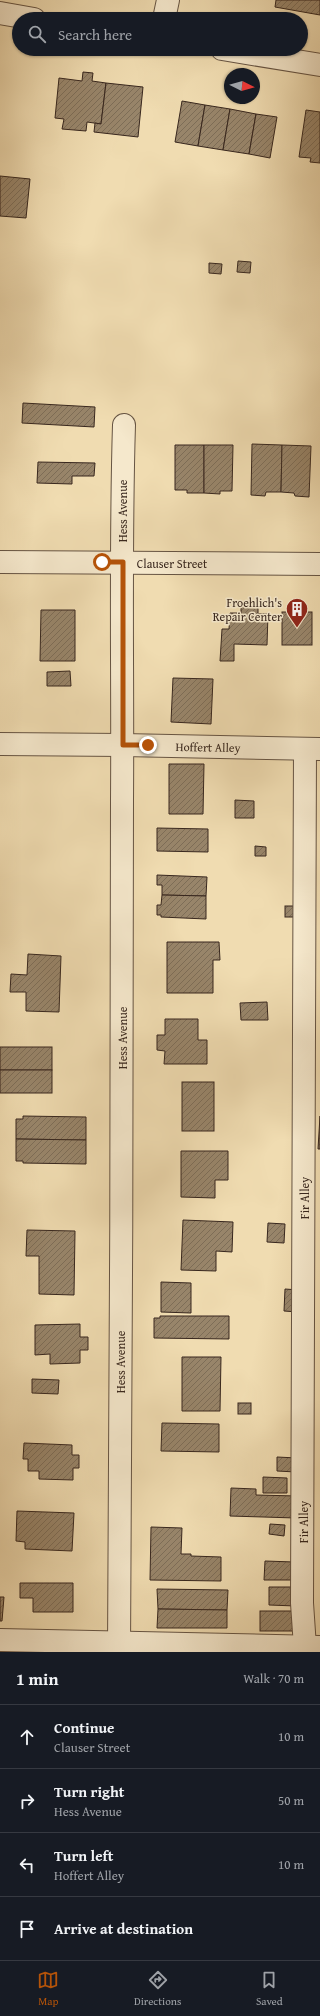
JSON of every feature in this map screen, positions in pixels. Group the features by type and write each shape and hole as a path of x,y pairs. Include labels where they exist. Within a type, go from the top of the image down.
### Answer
{"street":[{"path":"165,12 168,0"},
{"path":"0,13 12,15"},
{"path":"265,56 320,65"},
{"name":"Hess Avenue","path":"119,1648 123,745 123,562 121,524 124,425"},
{"name":"Clauser Street","path":"0,562 320,564"},
{"name":"Hoffert Alley","path":"0,744 312,749"},
{"name":"Fir Alley","path":"312,749 302,1603 312,1647"},
{"path":"0,1640 119,1648 312,1647"}],"building":[{"path":"276,0 320,0 320,15 308,12 275,7"},
{"path":"83,72 93,73 92,81 106,83 101,124 87,122 86,131 62,129 64,119 55,118 59,78 82,81"},
{"path":"106,83 143,87 138,137 94,132 95,123 101,124"},
{"path":"182,101 205,105 198,146 175,142"},
{"path":"205,105 230,109 223,150 198,146"},
{"path":"230,109 256,114 249,154 223,150"},
{"path":"306,110 320,112 320,163 310,162 311,158 299,157"},
{"path":"256,114 277,117 270,158 249,154"},
{"path":"0,176 30,179 26,218 0,216"},
{"path":"238,261 251,262 250,273 237,272"},
{"path":"209,263 222,264 221,274 209,273"},
{"path":"23,403 95,407 94,427 22,423"},
{"path":"252,444 282,445 281,492 266,492 265,496 251,495"},
{"path":"175,445 204,445 204,493 187,493 187,490 175,490"},
{"path":"204,445 233,445 232,491 220,491 220,494 204,493"},
{"path":"282,445 311,446 309,497 295,496 294,493 281,492"},
{"path":"38,462 95,463 94,476 72,476 72,484 37,483"},
{"path":"241,605 258,606 258,614 268,614 267,645 234,644 234,661 220,661 222,629 229,629 230,613 241,613"},
{"path":"41,610 75,610 75,661 40,661"},
{"name":"Froehlich's Repair Center","path":"282,612 312,612 312,645 282,645"},
{"path":"70,671 71,686 47,686 47,672"},
{"path":"173,678 213,679 211,724 171,722"},
{"path":"169,764 204,764 203,814 169,814"},
{"path":"235,800 254,801 254,818 235,818"},
{"path":"157,828 208,829 208,852 157,851"},
{"path":"255,846 266,847 266,856 255,856"},
{"path":"157,875 207,877 206,896 162,895 162,885 157,885"},
{"path":"162,895 206,896 206,919 161,917 161,915 157,915 157,905 161,905"},
{"path":"285,906 294,906 294,917 285,917"},
{"path":"167,942 219,942 220,960 213,960 213,993 167,993"},
{"path":"28,954 61,956 59,1012 26,1011 26,992 10,992 11,974 27,975"},
{"path":"267,1002 268,1020 241,1020 240,1003"},
{"path":"165,1019 198,1019 198,1040 207,1040 207,1064 164,1064 165,1051 157,1050 157,1035 165,1035"},
{"path":"0,1047 52,1047 52,1070 0,1070"},
{"path":"0,1070 52,1070 52,1093 0,1093"},
{"path":"182,1082 214,1082 214,1131 182,1131"},
{"path":"23,1116 86,1117 86,1140 16,1139 16,1119 23,1119"},
{"path":"320,1116 320,1149 318,1149"},
{"path":"16,1139 86,1140 86,1164 23,1163 23,1161 16,1161"},
{"path":"181,1151 228,1151 228,1180 215,1180 215,1198 181,1197"},
{"path":"183,1220 233,1222 232,1252 216,1251 216,1271 181,1270"},
{"path":"268,1223 285,1224 284,1243 267,1242"},
{"path":"27,1230 75,1231 74,1295 39,1294 39,1256 26,1256"},
{"path":"161,1282 191,1283 191,1313 161,1312"},
{"path":"285,1289 299,1290 298,1312 284,1311"},
{"path":"160,1316 229,1316 229,1339 154,1338 154,1318 160,1318"},
{"path":"80,1324 80,1337 88,1337 88,1350 80,1350 80,1363 50,1364 50,1354 35,1355 35,1325"},
{"path":"182,1357 221,1357 220,1411 182,1411"},
{"path":"32,1379 59,1380 58,1394 32,1393"},
{"path":"238,1403 251,1403 251,1414 238,1414"},
{"path":"162,1423 219,1424 219,1452 161,1451"},
{"path":"24,1443 72,1445 72,1455 79,1455 79,1468 73,1468 73,1480 39,1479 39,1471 28,1471 28,1459 23,1459"},
{"path":"277,1457 297,1458 296,1472 277,1471"},
{"path":"263,1477 287,1478 287,1493 263,1493"},
{"path":"231,1488 256,1489 256,1495 297,1496 296,1518 230,1516"},
{"path":"17,1511 74,1513 72,1551 25,1549 25,1542 16,1541"},
{"path":"270,1524 285,1525 284,1536 269,1534"},
{"path":"151,1527 182,1528 181,1554 191,1554 191,1556 221,1557 221,1581 150,1580"},
{"path":"265,1561 294,1562 293,1580 264,1580"},
{"path":"20,1583 73,1583 73,1612 33,1612 33,1598 20,1598"},
{"path":"269,1587 296,1587 296,1606 269,1605"},
{"path":"157,1589 228,1590 227,1610 158,1609"},
{"path":"0,1597 4,1597 2,1621 0,1621"},
{"path":"158,1609 227,1610 227,1628 157,1628"},
{"path":"260,1611 296,1611 296,1631 260,1631"}],"place":[{"name":"Froehlich's Repair Center","path":"297,628"}],"route":[{"path":"102,562 123,562 123,745 148,745"}]}
